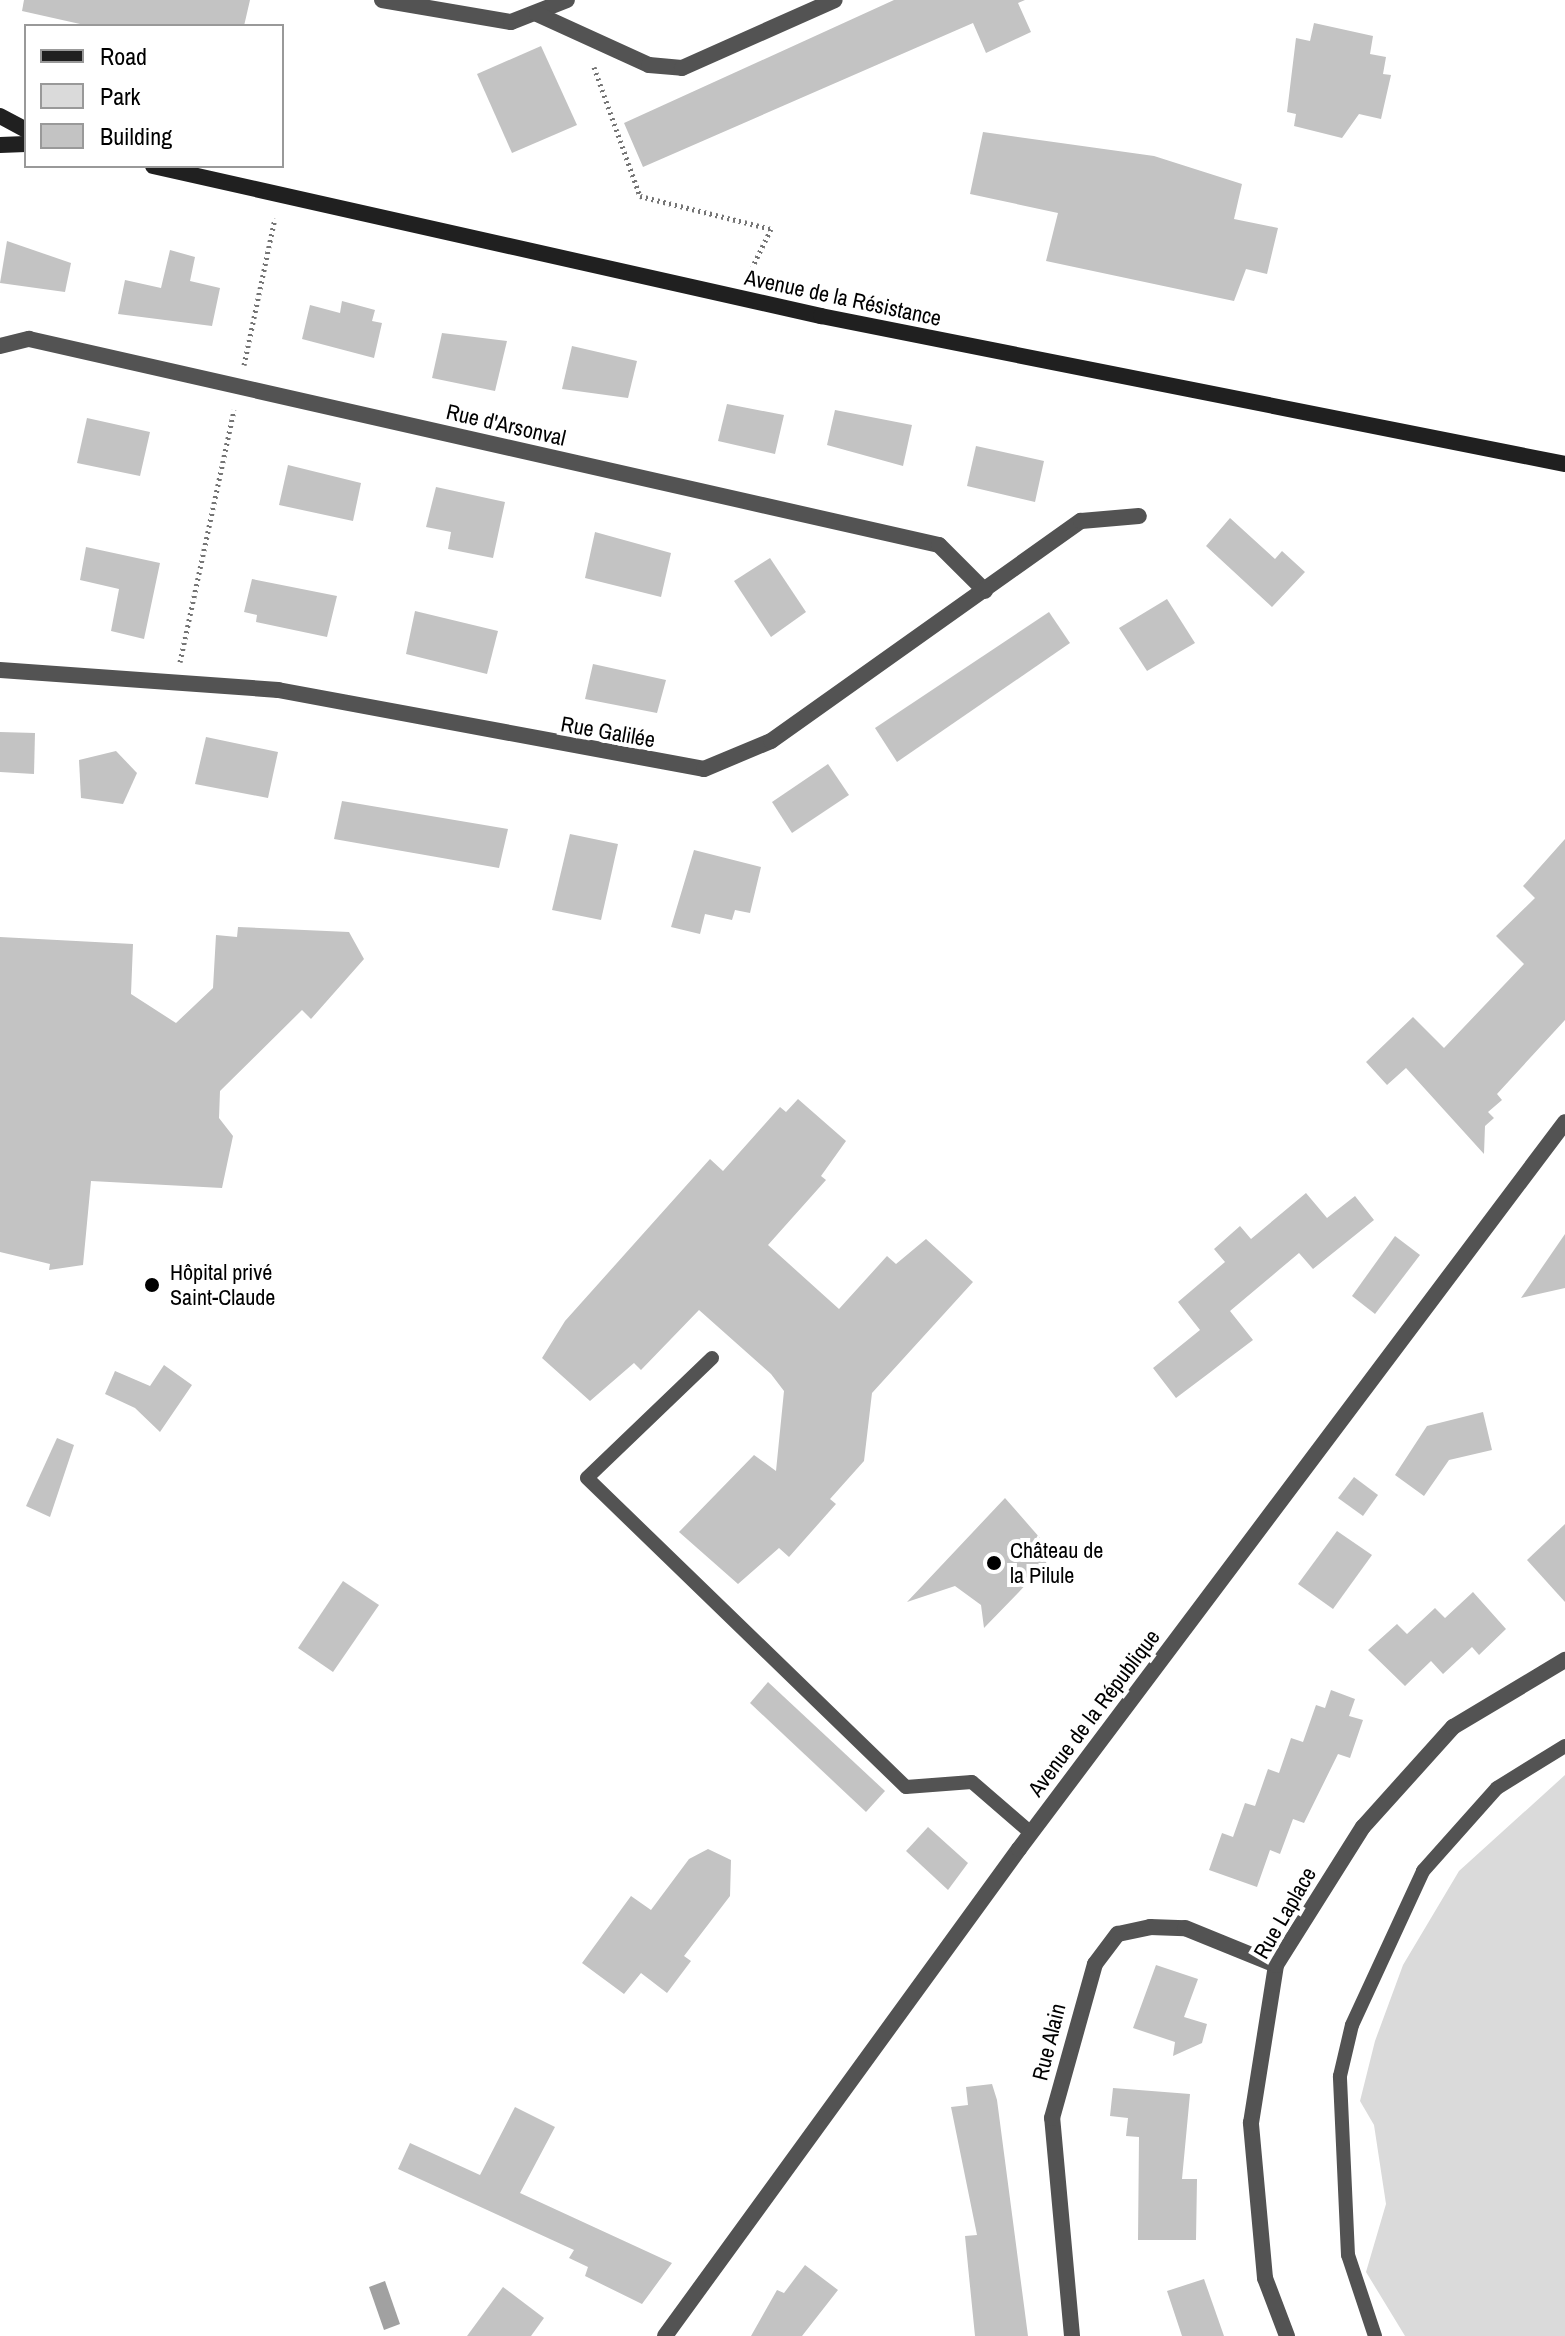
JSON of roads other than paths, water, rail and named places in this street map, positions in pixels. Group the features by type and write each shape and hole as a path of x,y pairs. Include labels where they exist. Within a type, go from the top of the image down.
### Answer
{"main road":[{"path":"0,116 24,129"},
{"path":"0,145 24,144"},
{"name":"Avenue de la Résistance","path":"162,168 740,298 1527,460 1565,464"},
{"name":"Avenue de la Résistance","path":"1527,460 1565,475"}],"street":[{"path":"382,0 511,22 567,0"},
{"path":"537,14 649,65 682,68 835,0"},
{"name":"Rue d'Arsonval","path":"0,346 29,339 939,545 985,591"},
{"name":"Rue Galilée","path":"0,670 278,690 704,769 771,741 1081,521 1139,516"},
{"name":"Avenue de la République","path":"665,2336 1031,1833 1565,1122"},
{"name":"Rue Laplace","path":"1287,2336 1265,2278 1251,2123 1276,1965 1363,1827 1453,1727 1565,1660"},
{"name":"Rue Alain","path":"1072,2336 1052,2118 1095,1964 1118,1934 1150,1927 1185,1928 1276,1965"}],"lane":[{"path":"712,1358 587,1478 906,1787 972,1782 1031,1833"},
{"path":"1375,2336 1348,2255 1340,2076 1352,2025 1423,1871 1497,1788 1565,1746"}],"place":[{"name":"Hôpital privé Saint-Claude","path":"152,1285"},
{"name":"Château de la Pilule","path":"994,1563"}]}
